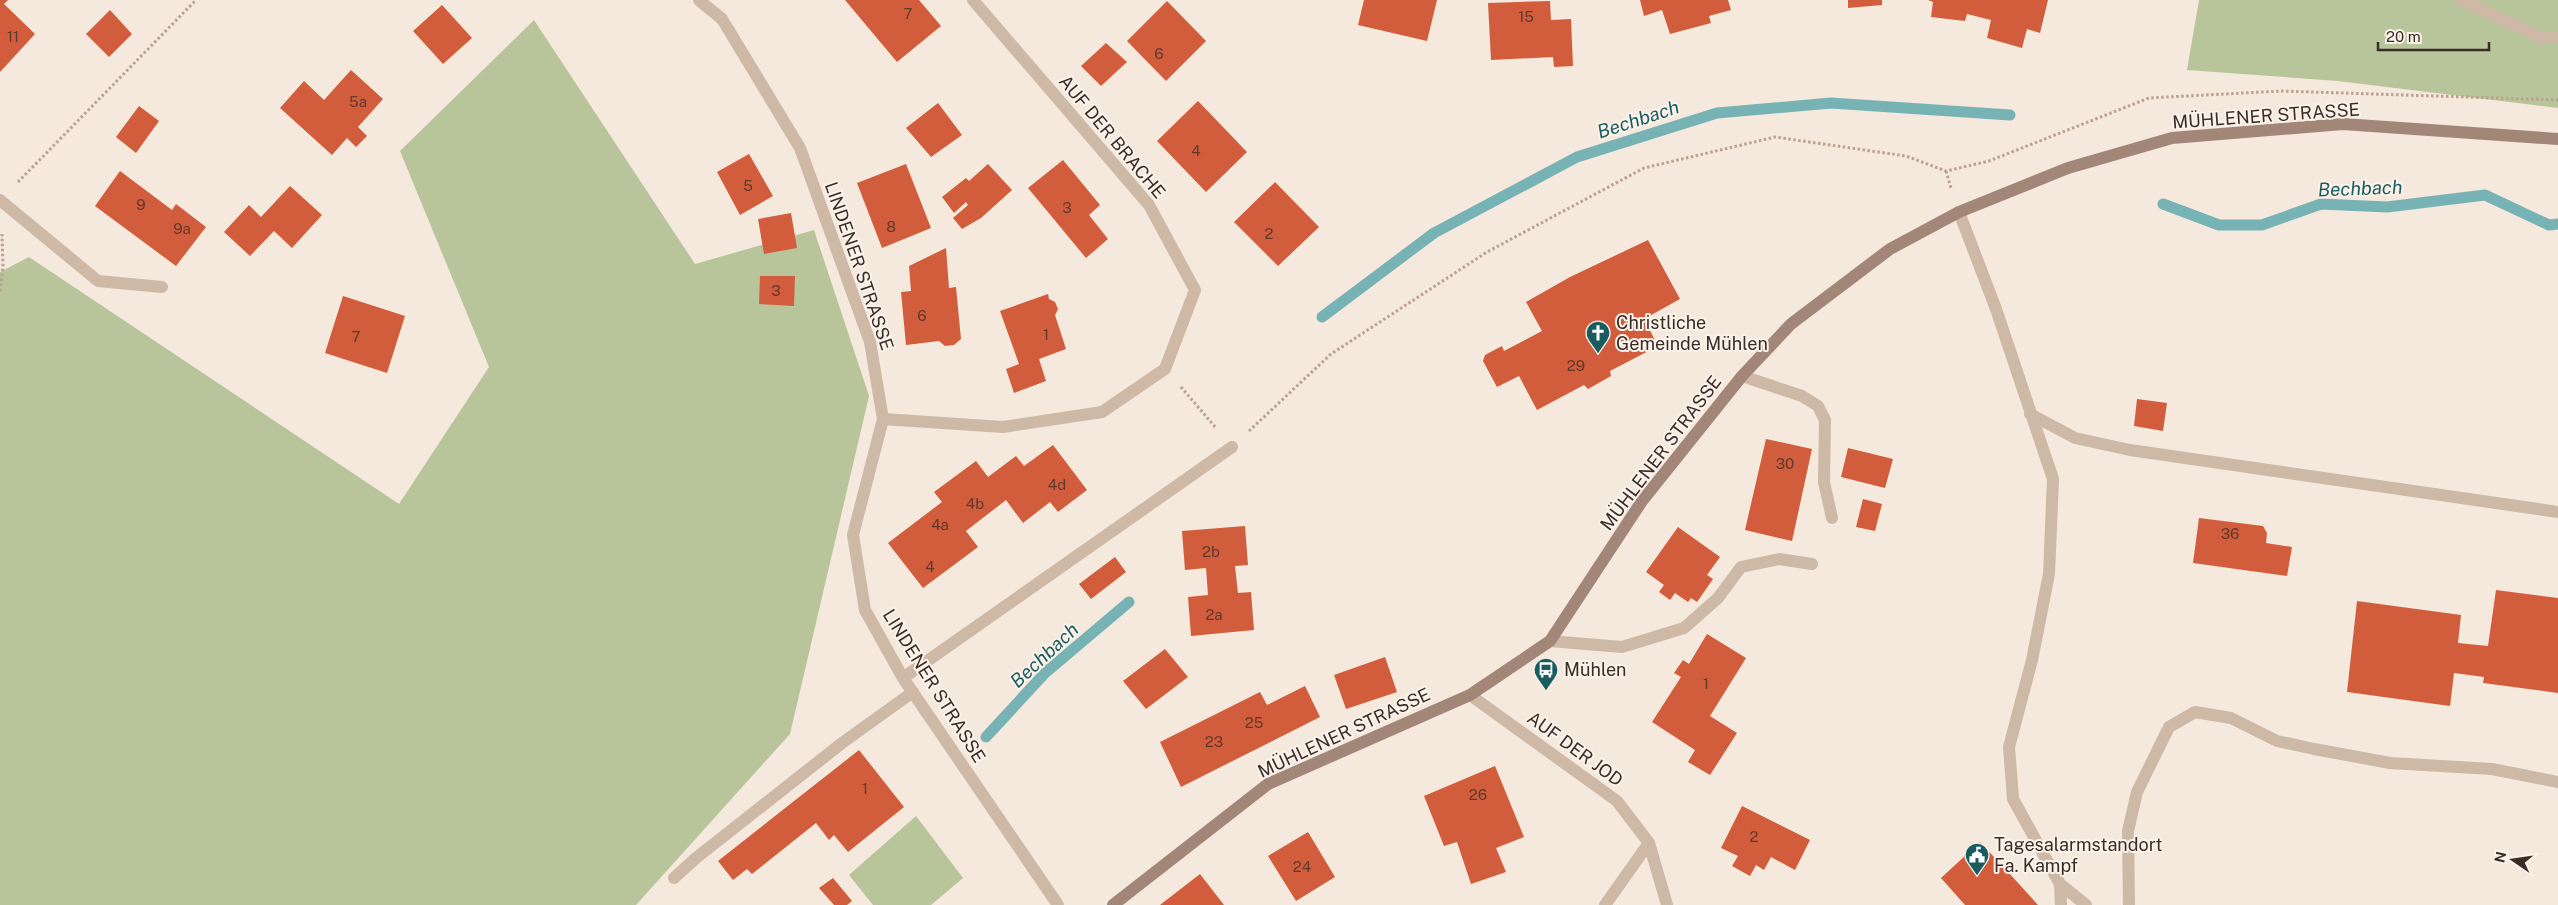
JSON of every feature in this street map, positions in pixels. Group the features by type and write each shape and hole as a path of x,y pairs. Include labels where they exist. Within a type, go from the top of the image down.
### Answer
{"main road":[{"name":"MÜHLENER STRASSE","path":"1112,905 1268,784 1470,695 1550,641 1642,501 1742,376 1799,318 1890,250 1958,212 2068,168 2172,138 2343,124 2558,139"}],"street":[{"name":"LINDENER STRASSE","path":"699,0 722,19 800,148 870,342 883,419 854,535 865,610 903,678 1058,905"},
{"name":"AUF DER BRACHE","path":"972,0 1149,205 1195,290 1166,369"},
{"path":"2461,0 2542,38 2558,38"},
{"path":"0,200 98,281 162,287"},
{"path":"1958,212 1996,309 2053,479 2049,574 2032,660 2009,747 2013,799 2060,884 2086,905"},
{"path":"883,419 1003,427 1102,412 1166,369"},
{"path":"1742,376 1802,396 1818,406 1825,420 1824,482 1832,518"},
{"path":"2030,414 2074,438 2130,450 2558,512"},
{"path":"903,678 1232,447"},
{"path":"1550,641 1622,647 1684,628 1718,598 1741,567 1779,559 1812,564"},
{"path":"674,878 696,858 842,743 913,692"},
{"name":"AUF DER JOD","path":"1470,695 1617,801 1649,843 1667,905"},
{"path":"2128,905 2128,831 2137,792 2169,727 2195,712 2231,718 2277,741 2314,749 2390,763 2492,769 2558,782"},
{"path":"1605,905 1649,843"},
{"path":"2060,884 2061,905"}],"path":[{"path":"0,291 3,267 0,200 196,0"},
{"path":"1166,369 1232,447 1331,354 1487,252 1644,168 1775,137 1906,156 1946,172 1989,161 2069,132 2149,98 2280,91 2558,100"}],"green space":[{"path":"2199,0 2558,0 2558,108 2338,81 2187,70"},
{"path":"534,20 695,264 814,230 869,396 790,734 636,905 0,905 0,272 29,257 399,504 489,367 400,151"},
{"path":"916,816 963,878 931,905 873,905 849,875"}],"building":[{"path":"0,0 8,0 4,4 35,34 0,72"},
{"path":"845,0 919,0 941,26 897,62"},
{"path":"1364,0 1437,0 1427,41 1358,25"},
{"path":"1640,0 1728,0 1731,10 1709,16 1711,23 1670,34 1662,10 1644,16"},
{"path":"1848,0 1882,0 1882,5 1848,8"},
{"path":"1928,0 2048,0 2040,33 2027,29 2022,48 1987,38 1991,20 1967,14 1965,21 1931,17 1933,2"},
{"path":"1167,1 1206,41 1166,81 1127,41"},
{"path":"1550,1 1551,20 1571,19 1573,66 1554,67 1553,57 1491,60 1488,3"},
{"path":"442,5 472,38 443,64 413,31"},
{"path":"110,10 132,34 109,57 86,34"},
{"path":"1106,43 1127,62 1101,86 1081,66"},
{"path":"351,70 383,99 358,127 367,136 356,147 347,138 332,155 280,108 304,81 324,100"},
{"path":"1198,101 1247,152 1206,192 1157,141"},
{"path":"938,103 962,135 931,157 906,128"},
{"path":"139,106 159,121 136,153 116,137"},
{"path":"749,154 773,196 740,215 717,172"},
{"path":"1063,160 1100,205 1089,215 1108,239 1086,258 1028,188"},
{"path":"906,164 931,228 882,248 857,183"},
{"path":"988,164 1012,190 981,218 962,229 953,218 968,205 966,202 954,213 942,197 966,178 969,181"},
{"path":"120,171 172,210 176,204 206,227 176,266 95,206"},
{"path":"1275,182 1319,227 1278,266 1234,222"},
{"path":"290,186 322,215 292,248 274,231 250,256 224,232 249,205 261,217"},
{"path":"791,213 797,248 764,254 758,219"},
{"path":"1648,240 1680,299 1644,319 1658,346 1610,371 1611,376 1588,389 1584,385 1537,410 1519,376 1497,387 1483,361 1485,355 1502,346 1504,351 1542,331 1526,302 1570,277"},
{"path":"946,248 949,288 956,287 961,339 954,345 945,346 939,341 906,345 901,292 911,291 909,266"},
{"path":"760,276 795,276 794,306 759,304"},
{"path":"1048,294 1049,299 1055,302 1058,309 1055,315 1066,349 1039,359 1046,381 1014,393 1006,369 1019,364 1000,311"},
{"path":"343,296 405,316 387,373 325,353"},
{"path":"2137,399 2167,403 2163,431 2134,426"},
{"path":"1766,439 1812,449 1792,541 1745,530"},
{"path":"1053,445 1087,490 1058,512 1050,502 1023,523 1006,500 966,531 978,547 923,588 888,543 942,502 934,492 976,461 988,477 1016,456 1024,466"},
{"path":"1848,448 1893,459 1885,488 1841,477"},
{"path":"1863,499 1882,504 1875,531 1856,527"},
{"path":"2199,518 2263,526 2267,533 2266,543 2292,547 2287,576 2193,563"},
{"path":"1245,526 1248,565 1235,566 1238,593 1251,592 1254,630 1191,636 1188,597 1208,595 1206,568 1185,570 1182,531"},
{"path":"1678,527 1720,557 1707,575 1713,579 1697,602 1691,598 1688,602 1675,593 1670,600 1659,592 1664,585 1646,572"},
{"path":"1115,557 1126,572 1091,599 1079,584"},
{"path":"2496,590 2558,598 2558,693 2483,683 2484,677 2454,673 2450,706 2347,692 2357,601 2461,615 2458,643 2488,646"},
{"path":"1707,634 1746,658 1710,716 1737,733 1710,775 1688,762 1695,750 1652,722 1681,677 1674,673 1683,660 1689,664"},
{"path":"1165,649 1188,677 1146,709 1123,681"},
{"path":"1385,657 1397,692 1346,709 1334,675"},
{"path":"1305,686 1320,717 1181,787 1160,742 1260,692 1267,705"},
{"path":"859,750 904,807 848,852 834,835 829,840 816,823 752,874 747,869 733,880 718,861"},
{"path":"1495,766 1524,837 1496,848 1506,872 1471,884 1457,842 1444,846 1424,796"},
{"path":"1742,806 1810,840 1795,870 1771,857 1764,870 1756,865 1750,876 1732,866 1738,856 1721,848"},
{"path":"1308,832 1335,877 1296,901 1268,856"},
{"name":"Tagesalarmstandort Fa. Kampf","path":"1980,842 2038,905 1965,905 1941,878"},
{"path":"1200,874 1224,905 1160,905"},
{"path":"833,878 852,901 847,905 834,905 819,888"}],"waterway":[{"name":"Bechbach","path":"1322,317 1434,233 1577,157 1717,113 1831,103 2010,115"},
{"name":"Bechbach","path":"2163,204 2219,225 2262,225 2321,204 2387,207 2485,195 2549,225 2558,224"},
{"name":"Bechbach","path":"986,737 1045,673 1129,602"}],"place":[{"name":"Christliche Gemeinde Mühlen","path":"1598,354"},
{"name":"Mühlen","path":"1546,691"},
{"name":"Tagesalarmstandort Fa. Kampf","path":"1977,876"}]}
